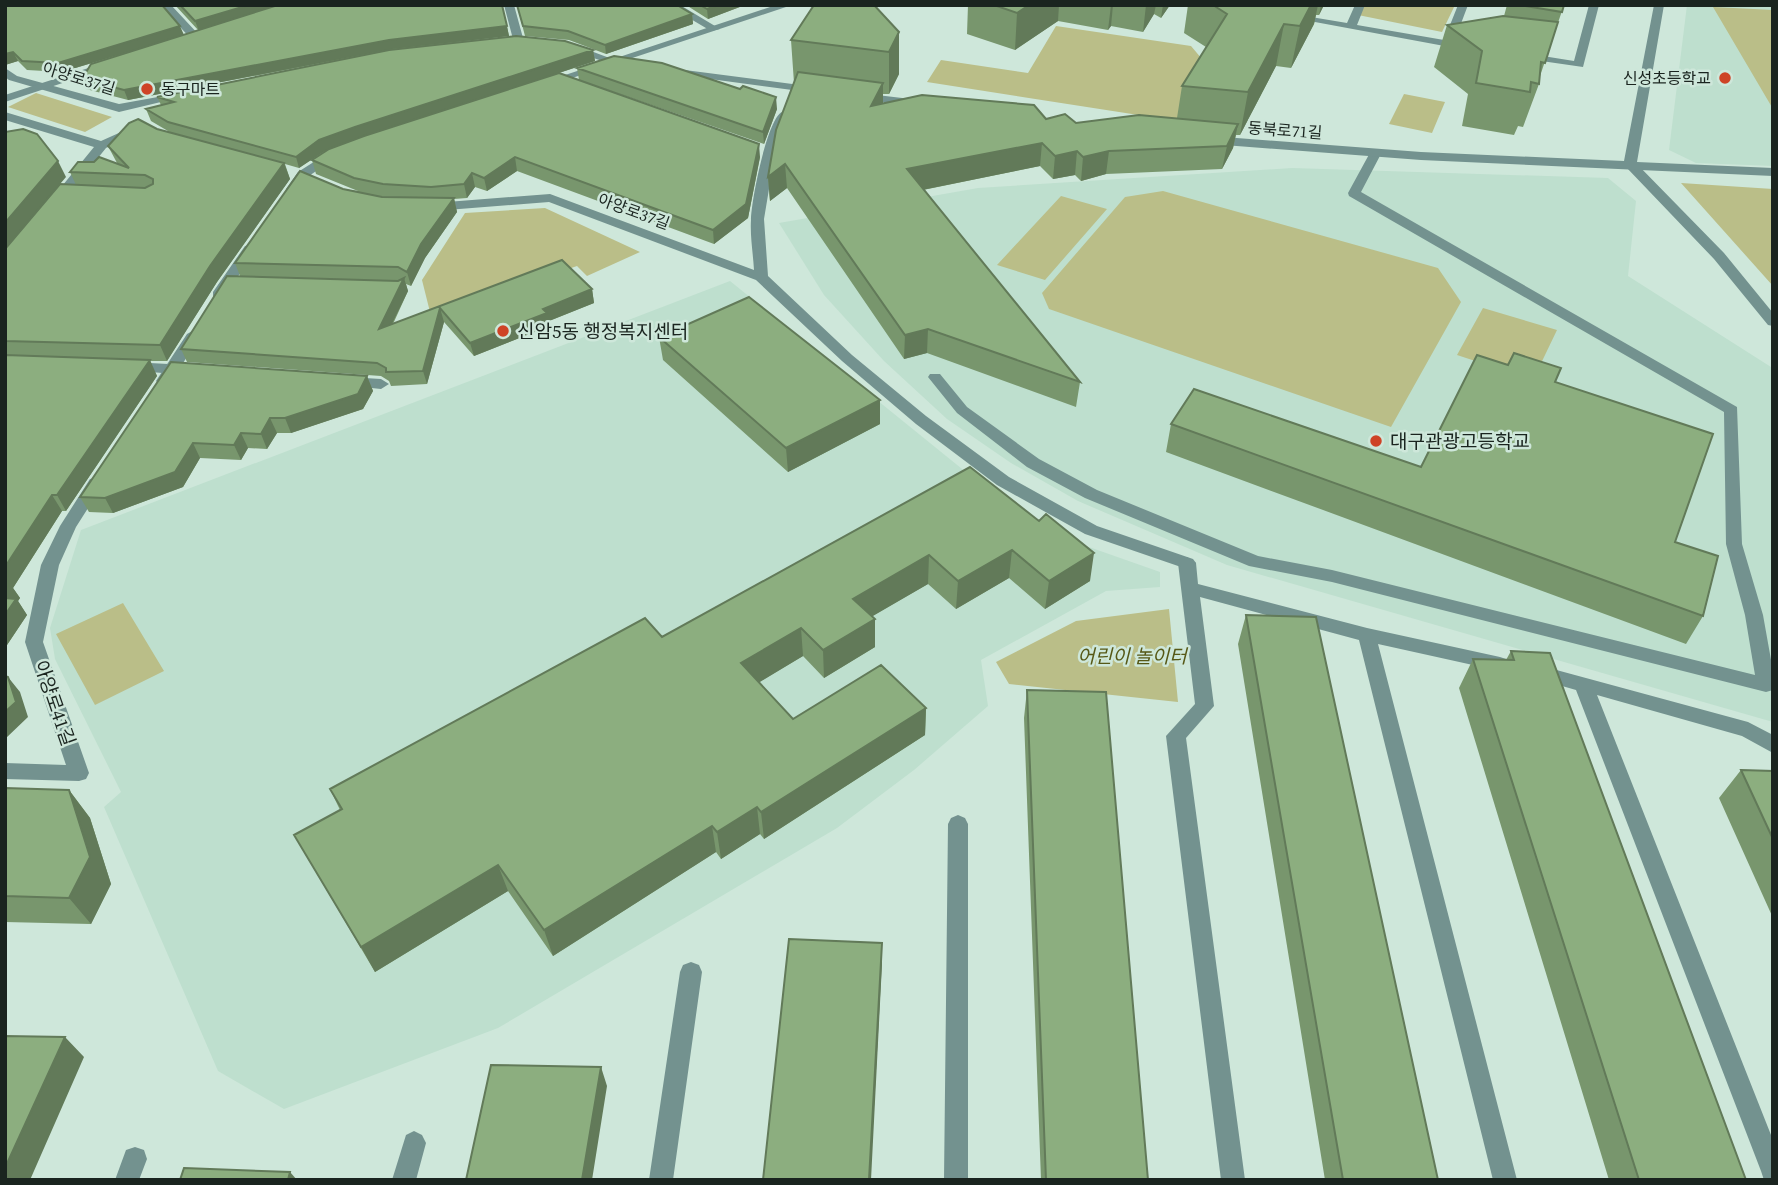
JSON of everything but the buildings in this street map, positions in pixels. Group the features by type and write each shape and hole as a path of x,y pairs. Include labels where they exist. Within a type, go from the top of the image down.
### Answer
{"street":[{"path":"165,5 191,39 209,34"},
{"path":"509,5 512,42 544,43"},
{"path":"672,5 715,29"},
{"path":"534,88 787,5"},
{"path":"1351,27 1360,5"},
{"path":"1448,44 1463,5"},
{"path":"1514,55 1579,65 1594,5"},
{"path":"1659,5 1630,164 1718,256 1773,321"},
{"path":"1275,14 1474,48"},
{"path":"556,45 614,62 640,66"},
{"path":"5,99 40,85 116,62"},
{"path":"665,70 939,106"},
{"name":"아양로37길","path":"5,71 13,78 119,108 194,93"},
{"path":"560,79 584,88"},
{"path":"793,88 763,151 757,219 761,277 858,367 921,420 1003,481 1091,530 1188,563 1205,705 1176,736 1233,1180"},
{"path":"46,213 69,193 102,145 146,126 119,108"},
{"path":"5,117 102,145"},
{"name":"동북로71길","path":"1192,138 1422,156 1773,172"},
{"path":"279,207 302,176 328,157 352,148"},
{"path":"935,377 961,410 1033,463 1091,495 1255,562 1332,576 1766,685 1754,615 1734,544 1732,410 1354,193 1376,152"},
{"name":"아양로37길","path":"422,207 550,198 761,277"},
{"path":"158,391 209,310 232,283 256,240"},
{"path":"117,367 200,371"},
{"path":"325,380 381,384"},
{"name":"아양로41길","path":"5,771 79,773 34,642 50,565 68,526 105,470"},
{"path":"1191,588 1367,635 1582,682 1748,730 1773,745"},
{"path":"1367,635 1505,1180"},
{"path":"1582,682 1773,1171"},
{"path":"956,1180 958,824"},
{"path":"661,1180 691,972"},
{"path":"404,1180 414,1143"}],"shaded area":[{"name":"신성초등학교","path":"1687,5 1773,5 1773,166 1696,163 1669,150"},
{"name":"대구관광고등학교","path":"1292,168 1608,178 1636,201 1628,276 1771,367 1773,722 1227,565 1078,501 1011,463 947,419 884,361 824,295 779,223 978,188"},
{"path":"730,281 1035,528 1160,572 1160,587 1106,591 981,660 988,706 914,770 837,828 498,1028 284,1109 218,1071 104,807 121,792 55,659 50,628 81,530"}],"green space":[{"path":"1363,5 1455,5 1442,32 1358,15"},
{"path":"1713,7 1773,10 1773,109"},
{"path":"1056,26 1191,46 1202,59 1177,121 927,82 941,60 1028,73"},
{"path":"36,93 112,117 85,132 8,107"},
{"path":"1404,94 1445,102 1432,133 1389,124"},
{"path":"1681,183 1773,189 1773,286"},
{"path":"1163,191 1438,268 1461,302 1391,427 1049,309 1042,293 1125,197"},
{"path":"1061,196 1107,209 1045,280 997,265"},
{"path":"545,208 640,252 587,276 577,266 431,316 422,280 465,213"},
{"path":"1483,308 1557,330 1533,380 1457,355"},
{"path":"123,603 164,671 95,705 56,634"},
{"name":"어린이 놀이터","path":"1169,609 1178,702 1009,684 996,662 1076,621"}],"place":[{"name":"신성초등학교","path":"1725,78"},
{"name":"동구마트","path":"147,89"},
{"name":"신암5동 행정복지센터","path":"503,331"},
{"name":"대구관광고등학교","path":"1376,441"}]}
